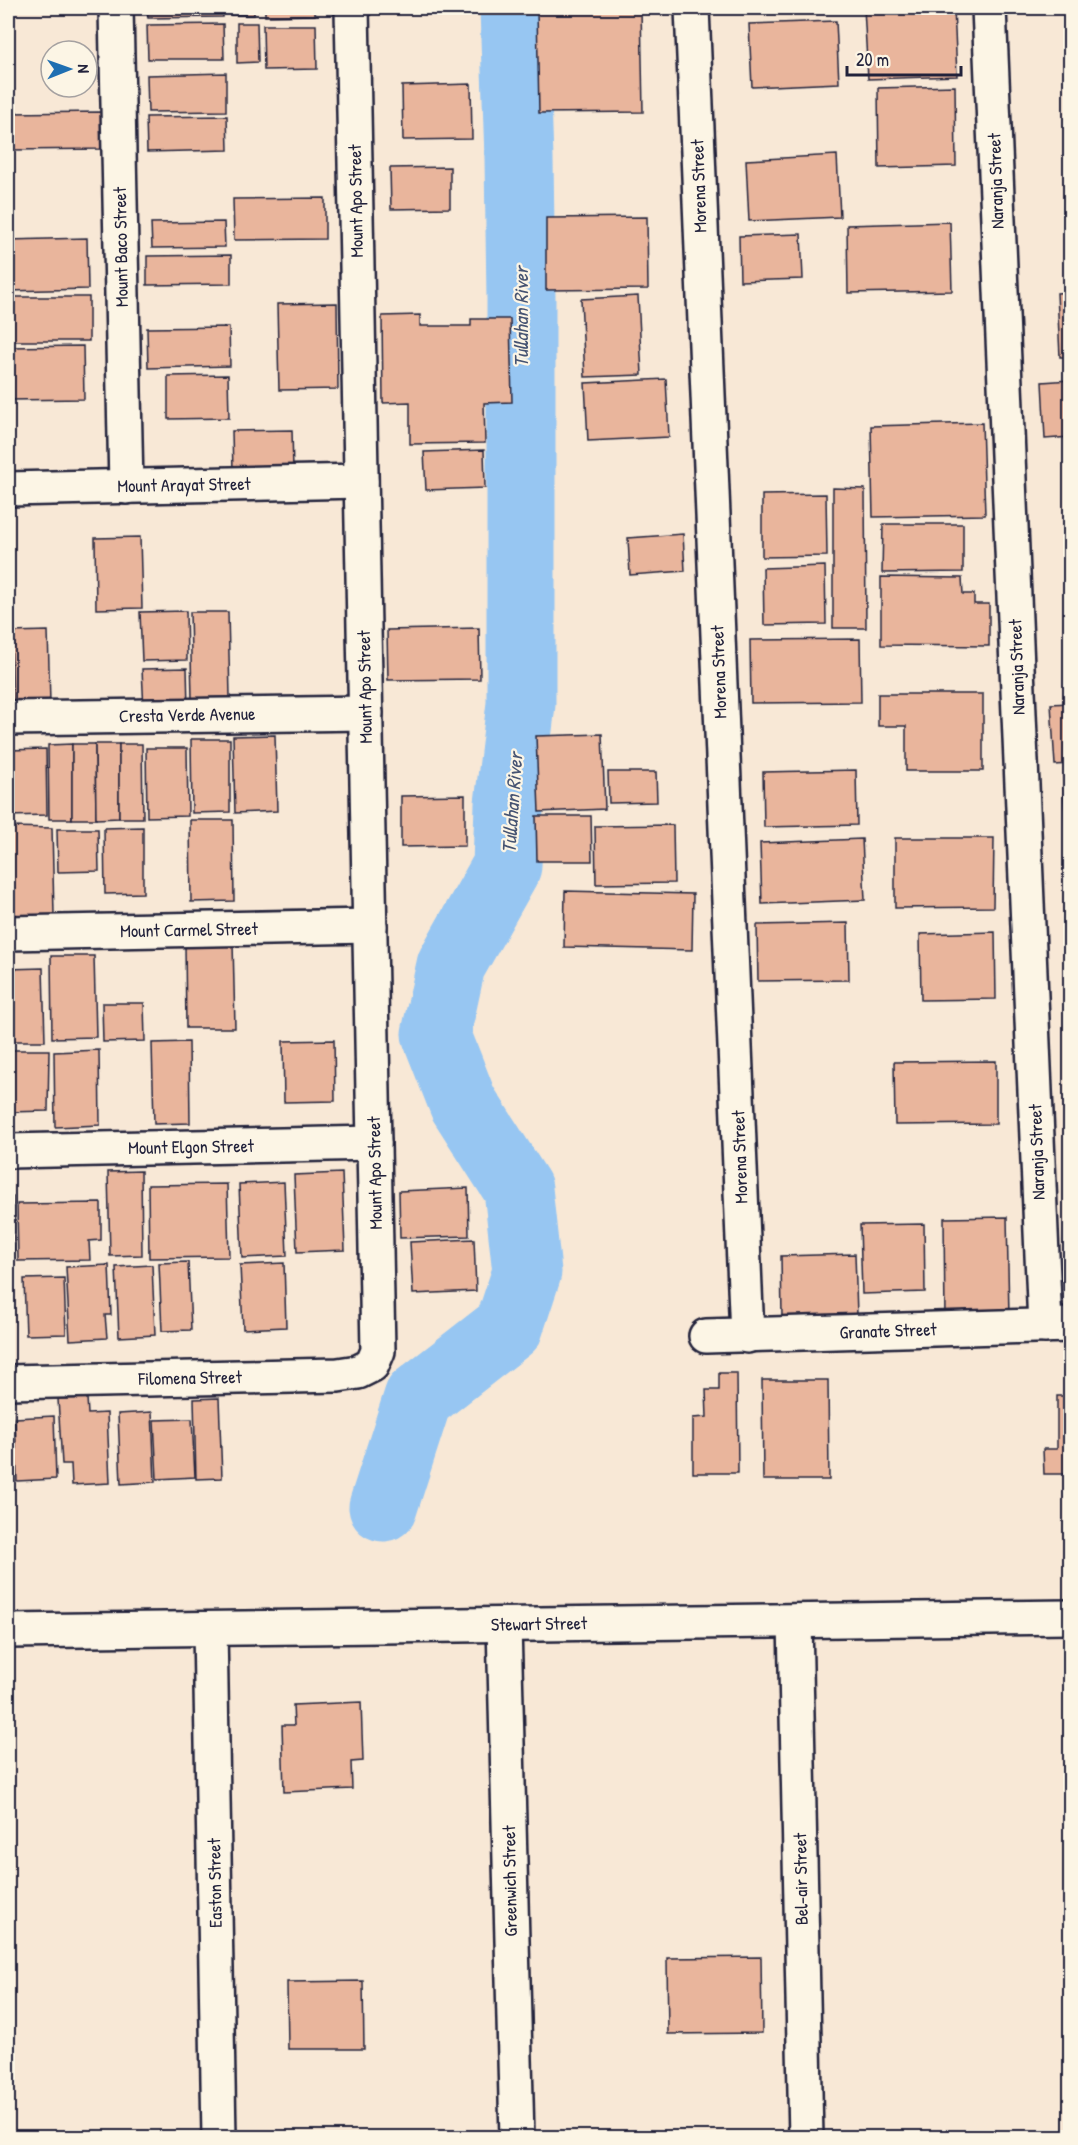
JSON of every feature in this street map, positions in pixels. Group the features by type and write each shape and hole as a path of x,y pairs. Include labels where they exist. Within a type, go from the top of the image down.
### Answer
{"street":[{"name":"Mount Baco Street","path":"116,8 126,487"},
{"name":"Mount Apo Street","path":"352,8 378,1334 378,1351 372,1365"},
{"name":"Morena Street","path":"692,8 747,1335"},
{"name":"Naranja Street","path":"989,8 1058,1326"},
{"name":"Mount Arayat Street","path":"8,489 361,481"},
{"name":"Cresta Verde Avenue","path":"8,718 366,713"},
{"name":"Mount Carmel Street","path":"8,933 370,926"},
{"name":"Mount Elgon Street","path":"8,1150 374,1143"},
{"name":"Granate Street","path":"706,1336 1058,1326"},
{"name":"Filomena Street","path":"8,1382 338,1375 358,1372 372,1365"},
{"name":"Stewart Street","path":"8,1631 1071,1617"},
{"name":"Bel-air Street","path":"795,1621 806,2138"},
{"name":"Greenwich Street","path":"504,1625 517,2138"},
{"name":"Easton Street","path":"210,1629 219,2138"}],"building":[{"path":"147,8 223,8 223,17 148,18"},
{"path":"231,8 254,8 254,15 231,15"},
{"path":"265,8 315,8 315,15 265,16"},
{"path":"641,8 643,112 539,113 537,9"},
{"path":"864,8 954,8 957,76 868,79"},
{"path":"836,21 839,83 752,87 749,24"},
{"path":"237,23 257,23 258,62 237,63"},
{"path":"223,24 224,59 148,59 147,25"},
{"path":"263,25 316,25 317,69 264,70"},
{"path":"226,73 226,111 148,112 147,75"},
{"path":"471,84 472,139 403,140 402,86"},
{"path":"955,86 956,166 879,168 878,88"},
{"path":"102,112 103,149 9,150 8,113"},
{"path":"227,116 228,150 147,152 146,117"},
{"path":"837,155 840,217 749,221 746,160"},
{"path":"450,167 450,208 391,209 390,168"},
{"path":"325,198 325,239 234,240 233,199"},
{"path":"647,217 648,289 546,290 546,218"},
{"path":"224,222 225,247 152,248 151,223"},
{"path":"950,222 952,291 848,293 847,225"},
{"path":"801,234 803,279 740,281 739,236"},
{"path":"87,238 88,289 8,291 8,240"},
{"path":"231,255 231,284 147,285 147,256"},
{"path":"1070,292 1070,357 1060,357 1057,293"},
{"path":"638,296 642,375 585,377 581,299"},
{"path":"8,297 89,297 89,341 8,341"},
{"path":"337,303 338,389 279,390 277,304"},
{"path":"420,315 420,326 471,326 471,319 510,319 512,402 484,403 485,443 410,444 410,402 383,403 382,316"},
{"path":"229,327 230,366 148,368 147,328"},
{"path":"83,346 84,399 8,400 8,347"},
{"path":"228,375 229,418 168,419 168,376"},
{"path":"666,379 669,437 588,441 585,383"},
{"path":"1070,380 1070,437 1045,439 1042,382"},
{"path":"982,423 985,515 873,517 871,426"},
{"path":"292,430 293,471 233,472 232,431"},
{"path":"484,450 485,488 426,490 424,452"},
{"path":"833,488 865,489 866,628 833,628"},
{"path":"826,494 827,556 762,557 762,495"},
{"path":"883,524 963,524 963,572 882,573"},
{"path":"683,534 685,571 630,575 628,538"},
{"path":"140,537 142,608 96,609 95,538"},
{"path":"825,566 826,624 764,625 763,568"},
{"path":"881,577 962,578 963,594 974,594 974,604 989,604 989,646 881,645"},
{"path":"186,611 187,660 142,661 140,612"},
{"path":"190,612 228,612 230,697 192,698"},
{"path":"479,628 480,679 388,680 387,630"},
{"path":"48,631 50,703 13,704 11,632"},
{"path":"860,639 861,702 751,703 750,640"},
{"path":"187,668 188,709 144,710 142,669"},
{"path":"878,694 983,694 983,771 906,771 906,726 878,726"},
{"path":"1070,703 1070,764 1055,765 1051,704"},
{"path":"602,734 605,809 539,812 536,736"},
{"path":"275,735 277,811 235,813 233,736"},
{"path":"191,739 230,739 230,812 192,813"},
{"path":"72,744 72,819 49,819 48,745"},
{"path":"72,744 95,744 96,819 72,819"},
{"path":"95,744 119,744 119,818 96,819"},
{"path":"119,744 142,744 143,818 119,818"},
{"path":"146,748 187,748 188,816 147,817"},
{"path":"46,749 47,815 8,816 8,750"},
{"path":"856,770 857,825 764,827 763,772"},
{"path":"608,772 656,772 657,802 609,803"},
{"path":"1070,775 1070,834 1066,834 1063,776"},
{"path":"465,795 465,846 401,847 401,796"},
{"path":"536,816 591,816 592,861 537,861"},
{"path":"190,820 233,820 234,901 191,902"},
{"path":"673,825 674,883 596,884 595,826"},
{"path":"9,827 52,828 54,915 11,916"},
{"path":"143,827 143,893 105,894 104,828"},
{"path":"57,829 98,829 99,871 58,872"},
{"path":"895,838 994,838 993,907 895,908"},
{"path":"862,839 865,900 762,904 760,843"},
{"path":"1066,844 1070,844 1070,905 1069,905"},
{"path":"565,891 693,894 692,950 564,947"},
{"path":"848,923 849,980 758,981 757,925"},
{"path":"995,932 996,999 921,1000 920,934"},
{"path":"233,943 235,1028 186,1028 185,944"},
{"path":"51,956 94,956 96,1037 52,1038"},
{"path":"43,968 45,1041 8,1041 8,969"},
{"path":"102,1003 144,1003 145,1041 103,1042"},
{"path":"334,1040 335,1101 284,1102 283,1041"},
{"path":"189,1042 190,1123 154,1124 152,1043"},
{"path":"8,1050 49,1050 48,1111 8,1112"},
{"path":"99,1050 100,1125 55,1127 54,1052"},
{"path":"996,1061 996,1124 895,1125 894,1062"},
{"path":"141,1171 142,1255 110,1256 108,1172"},
{"path":"342,1173 345,1250 297,1252 294,1175"},
{"path":"284,1182 287,1256 242,1258 239,1184"},
{"path":"227,1184 229,1257 149,1258 148,1185"},
{"path":"468,1188 469,1236 400,1238 399,1191"},
{"path":"8,1197 13,1197 14,1264 8,1264"},
{"path":"101,1203 101,1240 89,1241 90,1260 18,1261 17,1204"},
{"path":"1007,1217 1009,1317 945,1319 944,1218"},
{"path":"924,1224 925,1292 862,1294 860,1225"},
{"path":"474,1239 476,1291 413,1294 410,1242"},
{"path":"855,1254 857,1315 782,1317 781,1256"},
{"path":"188,1262 191,1330 162,1331 159,1263"},
{"path":"284,1263 286,1327 243,1329 240,1265"},
{"path":"109,1265 111,1315 105,1315 107,1338 70,1340 66,1267"},
{"path":"152,1265 155,1335 119,1337 116,1267"},
{"path":"64,1278 66,1334 26,1335 24,1279"},
{"path":"719,1373 737,1373 738,1473 693,1473 693,1418 707,1417 706,1390 719,1390"},
{"path":"762,1380 828,1380 829,1480 763,1480"},
{"path":"1057,1396 1070,1396 1070,1474 1044,1474 1043,1449 1057,1449"},
{"path":"87,1398 88,1414 107,1413 110,1483 72,1485 71,1464 62,1464 58,1399"},
{"path":"219,1398 222,1478 196,1479 194,1399"},
{"path":"8,1411 12,1411 15,1481 8,1482"},
{"path":"152,1412 155,1482 121,1484 118,1414"},
{"path":"54,1416 56,1479 17,1481 15,1418"},
{"path":"192,1419 195,1477 157,1479 154,1420"},
{"path":"361,1702 363,1761 351,1762 352,1789 284,1792 282,1725 294,1725 293,1705"},
{"path":"761,1957 762,2033 668,2034 667,1958"},
{"path":"363,1981 364,2049 288,2049 287,1982"}],"waterway":[{"name":"Tullahan River","path":"383,1507 418,1398 509,1327 527,1272 518,1189 463,1103 436,1034 451,965 507,866 509,804 521,704 521,299 514,8"}]}
